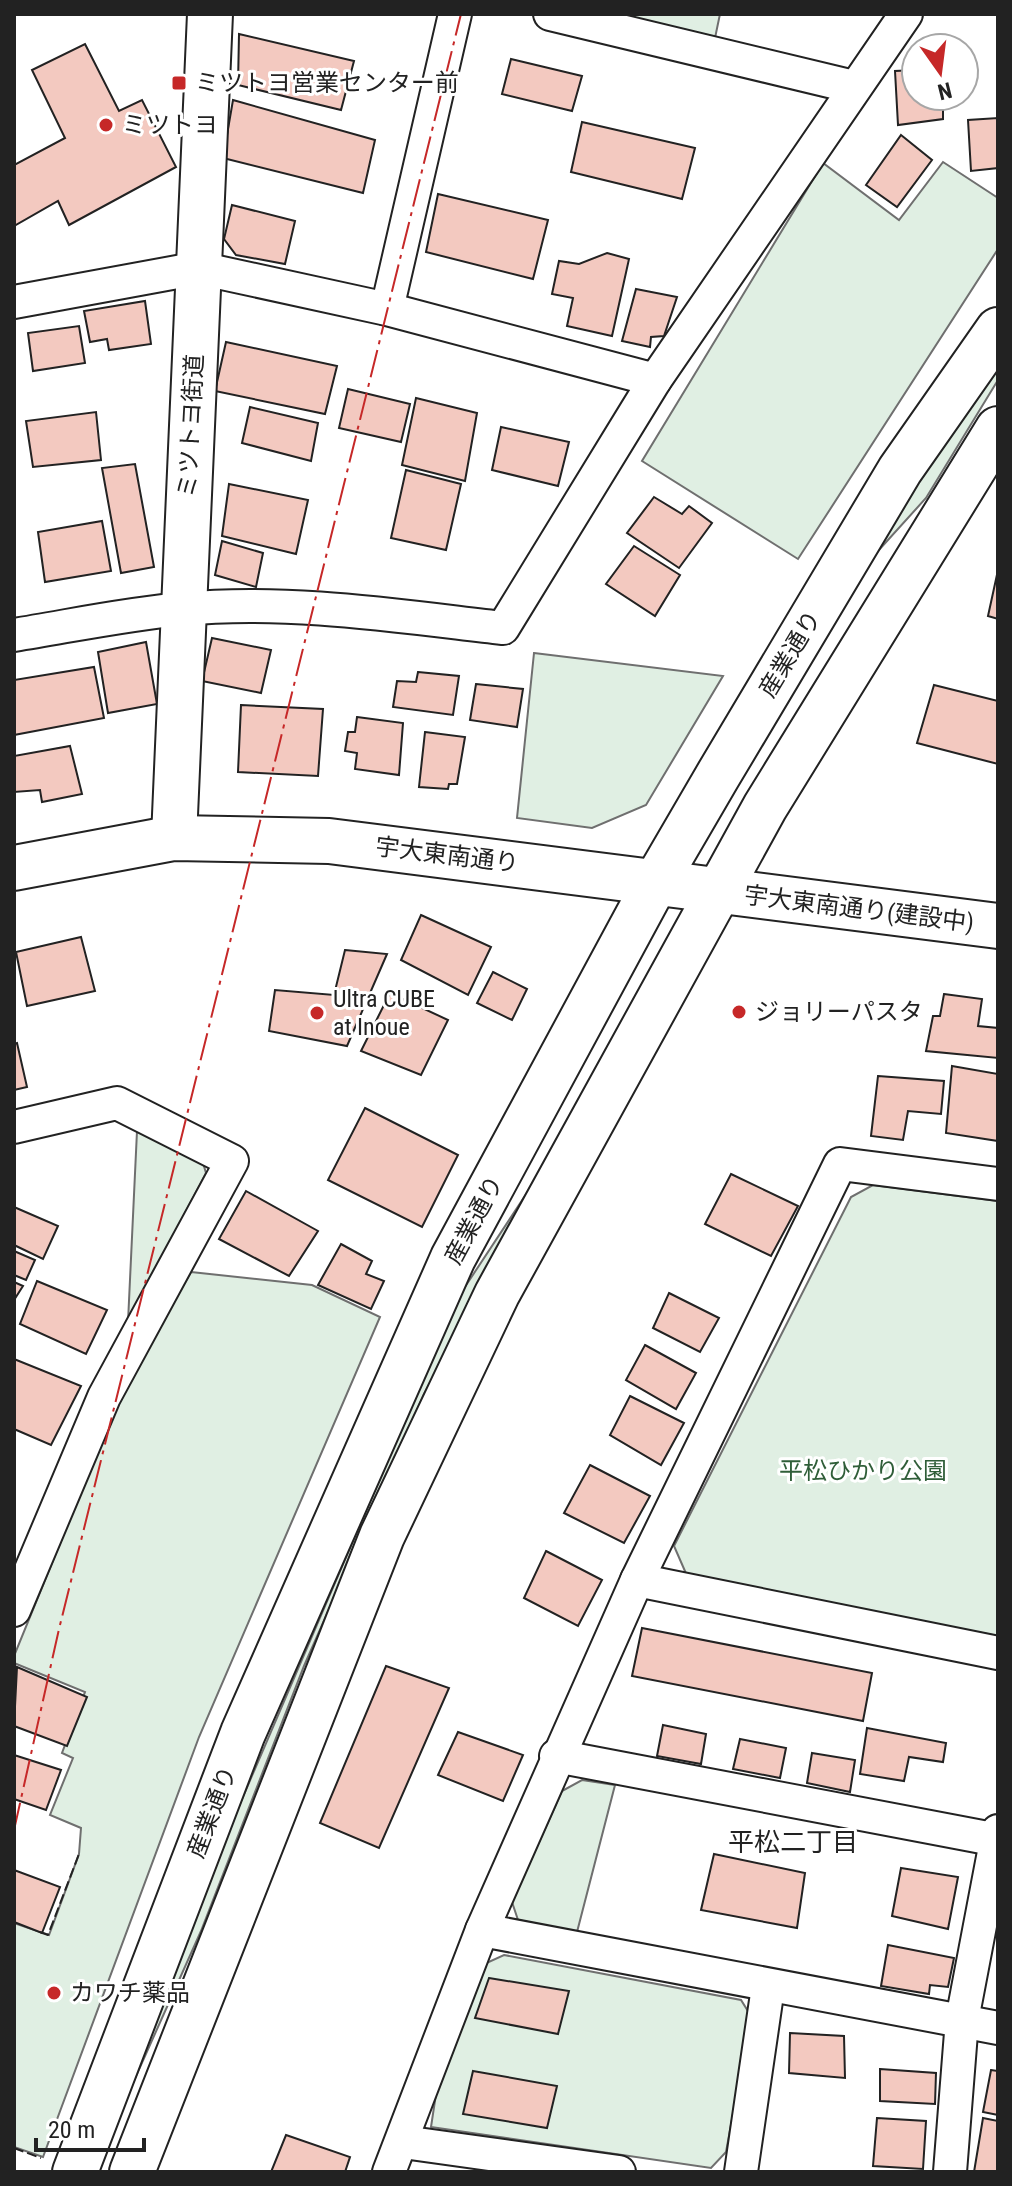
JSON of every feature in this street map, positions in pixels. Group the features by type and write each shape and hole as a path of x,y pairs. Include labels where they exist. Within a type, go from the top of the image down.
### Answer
{"street":[{"name":"ミツトヨ街道","path":"174,838 210,14"},
{"path":"387,309 455,14"},
{"path":"550,14 854,87"},
{"path":"14,635 183,609 342,610 503,628 655,380 906,14"},
{"path":"14,302 199,268 387,309 655,380"},
{"name":"産業通り","path":"75,2172 243,1733 451,1262 657,880 900,470 998,330"},
{"path":"132,2172 382,1536 497,1294 765,807 998,429"},
{"name":"宇大東南通り","path":"14,868 174,838 329,841 657,880 719,892"},
{"name":"宇大東南通り(建設中)","path":"719,892 998,926"},
{"path":"14,1127 117,1103 232,1161 104,1397 14,1610"},
{"path":"389,2172 482,1930 556,1756 637,1580 840,1164 998,1184"},
{"path":"637,1580 998,1653"},
{"path":"556,1756 997,1837 962,2020 950,2172"},
{"path":"482,1930 768,1987 998,2028"},
{"path":"741,2172 768,1987"},
{"path":"403,2142 619,2172"}],"green space":[{"path":"609,14 720,14 715,38"},
{"path":"943,162 998,198 998,249 798,559 642,461 823,163 899,220"},
{"path":"998,359 998,380 926,498 859,572"},
{"path":"534,653 723,676 646,805 592,828 517,818"},
{"path":"637,993 640,995 424,1394 304,1666 201,1931 115,2123 187,1927 457,1299 546,1164"},
{"path":"137,1131 203,1163 206,1173 128,1322"},
{"name":"平松ひかり公園","path":"873,1185 998,1201 998,1636 688,1578 674,1546 851,1197"},
{"path":"191,1272 312,1285 380,1317 199,1737 43,2157 14,2147 14,1923 49,1935 79,1854 81,1828 50,1815 73,1758 62,1753 85,1692 14,1663 14,1656 121,1394"},
{"path":"582,1780 615,1785 577,1932 518,1920 512,1902 562,1791"},
{"path":"504,1955 741,2000 751,2016 726,2152 711,2168 431,2127 441,2061 482,1965"}],"building":[{"path":"239,34 354,61 341,110 238,85"},
{"name":"ミツトヨ","path":"85,44 119,111 142,100 176,167 69,225 58,201 14,226 14,165 65,138 32,70"},
{"path":"511,59 582,76 572,111 502,94"},
{"path":"895,71 900,71 900,112 943,112 943,119 898,125"},
{"path":"233,100 375,140 363,193 223,158"},
{"path":"998,118 998,168 971,171 968,120"},
{"path":"582,122 695,148 682,199 571,172"},
{"path":"901,135 932,160 897,207 866,185"},
{"path":"438,194 548,220 533,279 426,252"},
{"path":"232,205 295,221 285,264 236,255 224,239"},
{"path":"607,253 629,259 612,336 567,326 573,298 552,294 559,261 579,264"},
{"path":"636,289 677,297 664,336 651,337 650,347 622,341"},
{"path":"145,301 151,344 109,350 107,339 90,342 84,311"},
{"path":"79,326 85,363 33,371 28,333"},
{"path":"226,342 337,366 325,414 215,391"},
{"path":"348,389 410,404 401,442 339,428"},
{"path":"416,398 477,413 465,481 402,465"},
{"path":"250,407 318,423 311,461 242,443"},
{"path":"96,412 101,460 33,467 26,421"},
{"path":"501,427 569,442 558,486 492,470"},
{"path":"135,464 154,567 121,573 102,468"},
{"path":"406,470 461,484 446,550 391,538"},
{"path":"229,484 308,500 296,554 222,536"},
{"path":"654,497 682,514 689,506 712,523 679,568 627,533"},
{"path":"102,521 111,571 45,582 38,532"},
{"path":"222,541 263,553 256,587 215,575"},
{"path":"634,546 680,575 655,616 606,584"},
{"path":"998,570 998,619 988,616"},
{"path":"212,638 271,650 261,693 202,681"},
{"path":"146,642 157,704 108,713 98,652"},
{"path":"94,667 104,718 14,735 14,680"},
{"path":"418,672 459,676 453,715 393,707 397,681 416,682"},
{"path":"476,684 523,689 517,727 470,720"},
{"path":"934,685 998,701 998,764 917,743"},
{"path":"241,705 323,709 318,776 238,772"},
{"path":"357,717 403,723 399,775 355,769 357,753 345,751 348,732 355,732"},
{"path":"425,732 465,737 457,784 449,784 448,789 419,787"},
{"path":"70,746 82,794 42,802 40,790 14,792 14,756"},
{"path":"421,915 491,947 468,995 401,960"},
{"path":"81,937 95,991 27,1006 16,952"},
{"name":"Ultra CUBE at Inoue","path":"345,950 387,954 347,1046 269,1031 275,990 334,995"},
{"path":"493,972 527,989 512,1020 477,1003"},
{"path":"390,993 448,1020 421,1075 361,1051"},
{"path":"944,994 982,999 978,1026 998,1028 998,1058 926,1051 933,1016 940,1016"},
{"path":"17,1043 27,1087 14,1090 14,1044"},
{"path":"952,1066 998,1074 998,1141 946,1133"},
{"path":"878,1076 944,1081 941,1114 908,1111 903,1140 871,1136"},
{"path":"365,1108 458,1155 422,1227 328,1180"},
{"path":"731,1174 798,1206 771,1256 705,1224"},
{"path":"246,1191 318,1231 289,1276 219,1239"},
{"path":"14,1207 58,1226 43,1259 14,1245"},
{"path":"341,1244 372,1261 366,1274 384,1281 371,1309 318,1285"},
{"path":"14,1251 35,1260 26,1280 14,1275"},
{"path":"37,1281 107,1310 86,1354 20,1324"},
{"path":"14,1282 23,1286 14,1300"},
{"path":"669,1293 719,1318 700,1352 653,1328"},
{"path":"645,1345 696,1373 676,1409 626,1380"},
{"path":"14,1359 81,1386 51,1445 14,1429"},
{"path":"630,1396 684,1423 661,1465 610,1435"},
{"path":"590,1465 650,1496 624,1543 564,1513"},
{"path":"546,1551 602,1580 578,1626 524,1598"},
{"path":"642,1628 872,1673 863,1721 632,1676"},
{"path":"386,1666 449,1688 379,1848 320,1823"},
{"path":"17,1667 87,1697 67,1746 14,1726"},
{"path":"663,1725 706,1734 701,1764 657,1756"},
{"path":"867,1728 946,1743 943,1762 909,1757 904,1781 860,1774"},
{"path":"458,1732 523,1755 503,1801 438,1775"},
{"path":"740,1739 786,1748 780,1778 733,1769"},
{"path":"812,1753 855,1760 850,1792 807,1783"},
{"path":"14,1755 61,1770 46,1810 14,1799"},
{"path":"714,1854 805,1873 797,1928 701,1910"},
{"path":"901,1868 958,1877 948,1929 892,1916"},
{"path":"14,1870 60,1887 42,1933 14,1922"},
{"path":"888,1945 954,1958 948,1987 930,1985 929,1994 881,1986"},
{"path":"489,1978 569,1991 558,2034 475,2018"},
{"path":"790,2033 844,2036 845,2078 789,2073"},
{"path":"880,2069 936,2073 935,2104 880,2101"},
{"path":"991,2070 998,2071 998,2115 983,2112"},
{"path":"473,2071 557,2086 547,2128 463,2114"},
{"path":"877,2118 926,2121 923,2169 873,2166"},
{"path":"983,2118 998,2121 998,2172 974,2172"},
{"path":"286,2135 350,2157 345,2172 271,2172"}],"fence":[{"path":"40,1932 48,1935 79,1854"},
{"path":"14,2148 41,2158"}],"power":[{"path":"14,1830 59,1629 461,14"}],"place":[{"name":"ミツトヨ営業センター前","path":"179,83"},
{"name":"ミツトヨ","path":"106,125"},
{"name":"ジョリーパスタ","path":"739,1012"},
{"name":"Ultra CUBE at Inoue","path":"317,1013"},
{"name":"カワチ薬品","path":"54,1993"}],"district":[{"name":"平松二丁目","path":"793,1842"}]}
